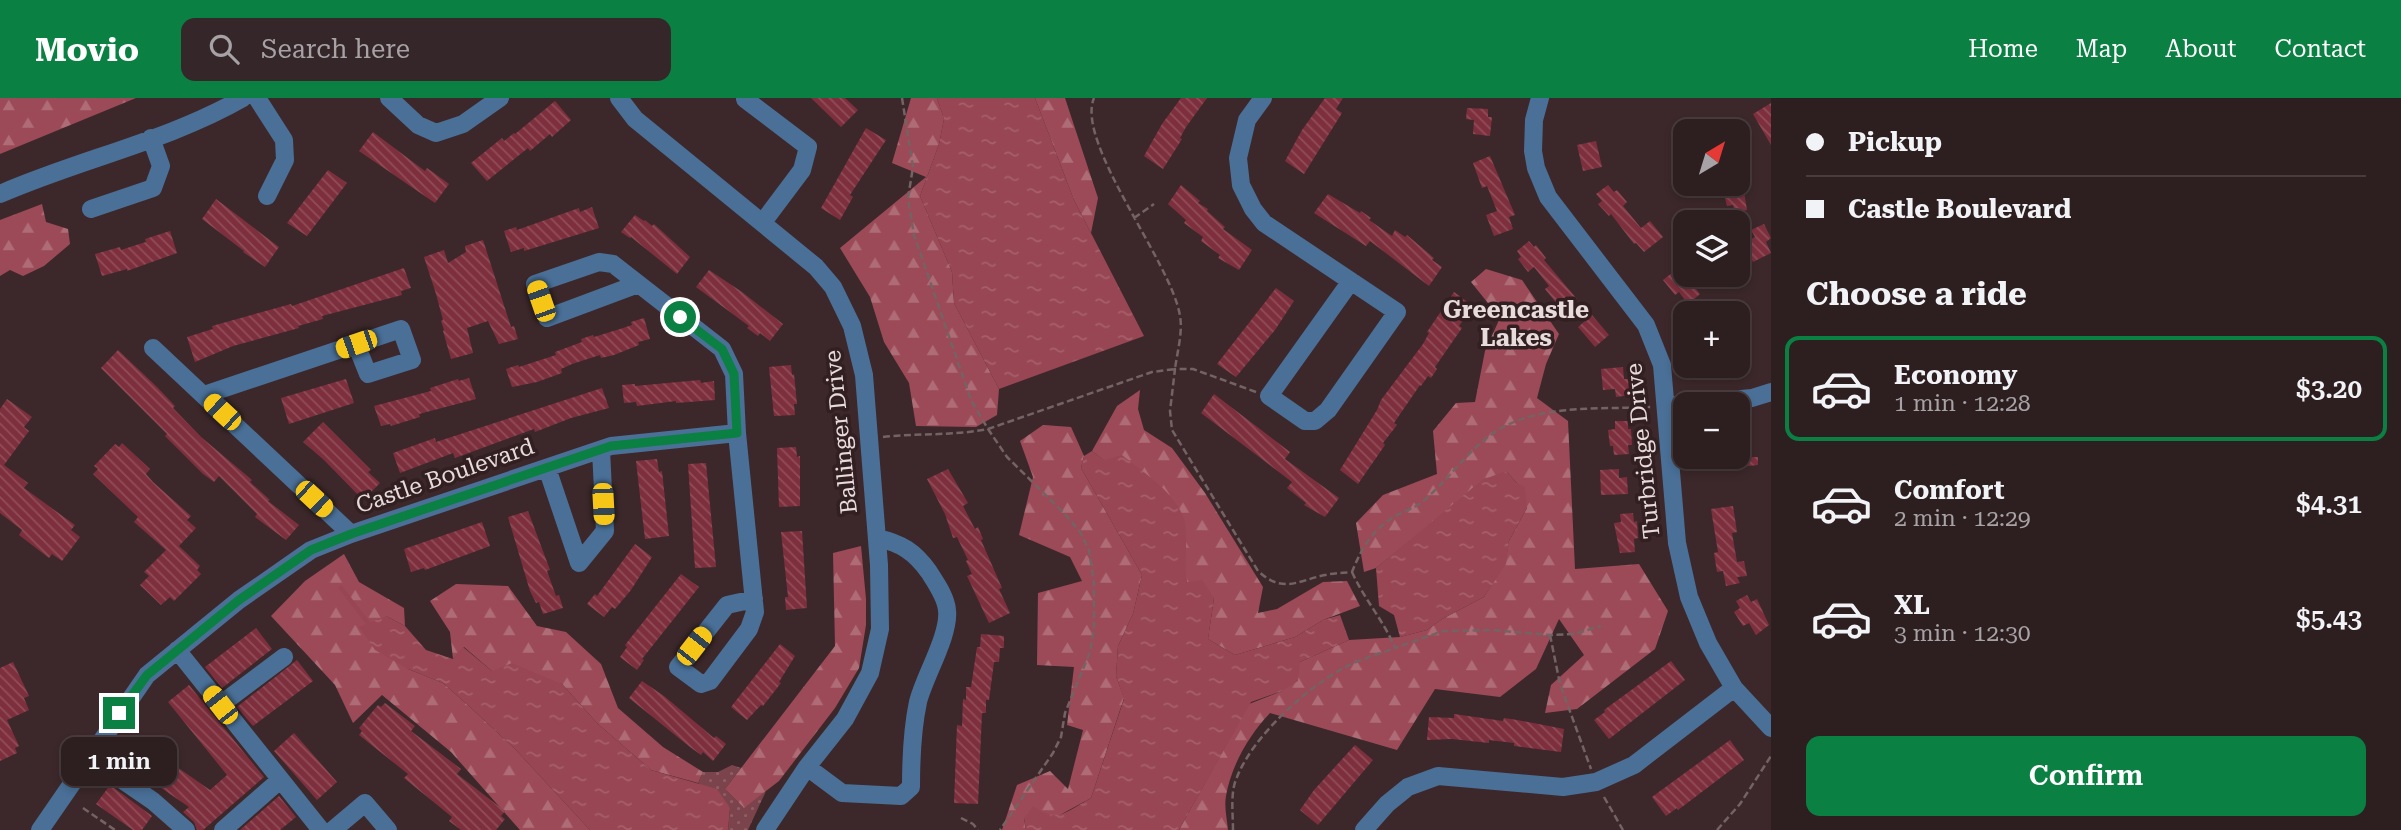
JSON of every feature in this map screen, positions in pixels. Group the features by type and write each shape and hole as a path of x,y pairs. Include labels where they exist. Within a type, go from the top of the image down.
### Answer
{"street":[{"path":"0,194 151,138 243,98"},
{"path":"257,98 284,140 285,160 267,196"},
{"path":"389,98 418,125 436,133 463,124 500,98"},
{"name":"Ballinger Drive","path":"618,98 635,120 764,222 816,267 833,287 852,326 864,375 877,538 880,629 870,673 845,719 807,767 765,830"},
{"path":"1263,98 1247,120 1238,158 1241,185 1253,209 1264,223 1351,281 1397,313 1328,410 1314,421 1305,421 1269,396 1351,281"},
{"name":"Turbridge Drive","path":"1540,98 1534,120 1533,151 1548,197 1646,325 1662,365 1677,544 1689,597 1708,643 1734,688 1771,727"},
{"path":"745,99 808,147 802,170 764,222"},
{"path":"91,209 153,188 161,166 151,138"},
{"path":"638,284 547,318 535,284 599,262 613,264 722,349 734,374 737,433 754,598 755,612 749,629 710,681 701,684 678,667 727,604 754,598"},
{"path":"204,395 356,344"},
{"path":"153,348 351,534"},
{"path":"1666,406 1752,398 1771,392"},
{"name":"Castle Boulevard","path":"40,830 147,675 239,600 311,550 611,446 737,433"},
{"path":"547,468 579,563 605,531 601,450"},
{"path":"807,767 842,793 901,796 911,787 912,733 919,699 941,641 948,611 938,586 922,562 904,545 877,538"},
{"path":"177,650 321,830"},
{"path":"220,705 284,657"},
{"path":"1364,830 1387,804 1408,787 1438,776 1563,787 1596,782 1634,765 1734,688"},
{"path":"89,757 153,801 186,830"},
{"path":"223,830 280,780"},
{"path":"333,830 365,803 388,830"}],"path":[{"path":"902,98 912,167 908,198 914,235 971,400 1007,457 1065,513 1080,532 1089,550 1094,583 1094,628 1090,652 1065,713 1061,737 1054,753 1000,830"},
{"path":"1094,98 1090,107 1095,134 1104,158 1167,281 1180,317 1170,411 1172,430 1258,571 1267,580 1282,585 1301,584 1325,575 1352,572"},
{"path":"1134,218 1154,204"},
{"path":"869,438 911,433 962,434 988,429 1152,372 1175,369 1193,369 1269,396"},
{"path":"1395,648 1360,591 1352,572 1360,551 1373,531 1419,505 1482,442 1503,426 1545,412 1666,406"},
{"path":"1233,830 1232,806 1236,779 1252,748 1267,729 1339,671 1362,659 1444,631 1492,630 1550,635 1574,634 1601,626"},
{"path":"1550,635 1560,684 1596,782 1623,830"},
{"path":"1717,830 1740,804 1771,756"},
{"path":"83,808 115,830"},
{"path":"961,818 978,830"}],"shaded area":[{"path":"732,765 741,768 725,789 743,807 766,791 748,830 728,830 730,808 698,783 703,772 718,772"}],"green space":[{"path":"0,98 136,98 0,154"},
{"path":"911,98 937,98 944,119 939,144 920,196 952,272 954,303 999,389 997,415 976,427 916,426 909,383 884,342 870,297 840,248 926,177 892,163"},
{"path":"1035,98 1065,98 1098,198 1091,233 1074,200"},
{"path":"42,204 46,222 68,229 70,244 44,266 23,276 10,270 0,276 0,220"},
{"path":"1486,269 1522,280 1559,334 1546,364 1537,398 1568,421 1575,569 1639,564 1668,611 1655,649 1577,709 1545,713 1551,685 1584,655 1559,619 1536,669 1500,697 1435,689 1397,750 1270,713 1248,741 1232,773 1225,800 1228,830 1179,830 1249,704 1282,691 1300,662 1349,640 1400,637 1427,630 1484,597 1505,564 1509,541 1527,508 1517,483 1506,471 1376,568 1364,572 1356,523 1383,495 1437,474 1433,431 1456,403 1475,402 1485,351 1500,318 1471,282"},
{"path":"1140,390 1138,409 1144,430 1172,448 1205,493 1263,587 1258,613 1277,609 1323,582 1347,581 1360,606 1323,620 1295,637 1235,655 1208,639 1214,598 1187,583 1184,566 1185,523 1092,451 1117,406"},
{"path":"1043,425 1071,427 1084,456 1081,468 1142,575 1133,614 1118,646 1116,676 1124,698 1091,798 1058,816 1024,818 1026,830 1002,830 1017,785 1050,771 1068,789 1083,730 1067,725 1074,667 1037,665 1038,593 1082,581 1070,557 1019,535 1033,477 1020,441"},
{"path":"861,546 866,625 859,668 835,708 779,781 744,808 725,789 835,646 833,553"},
{"path":"344,554 359,582 404,608 405,626 386,616 408,669 443,683 514,748 590,830 520,830 451,752 382,695 353,723 335,685 271,616 305,581"},
{"path":"456,584 508,586 537,626 566,632 601,664 618,708 663,747 703,772 698,783 651,770 598,724 562,684 492,671 464,647 453,659 450,632 430,601"}],"water":[{"path":"937,98 1035,98 1074,200 1144,336 999,389 954,303 952,272 920,196 939,144 944,119"},
{"path":"1092,451 1104,460 1122,455 1159,484 1181,511 1186,528 1187,582 1202,580 1214,598 1208,639 1235,655 1295,637 1323,620 1340,615 1349,640 1300,662 1298,681 1282,691 1251,702 1179,830 1026,830 1024,818 1033,806 1056,815 1091,798 1124,699 1116,676 1118,646 1133,614 1142,575 1081,468 1084,456"},
{"path":"1506,471 1525,487 1527,508 1509,541 1506,564 1484,597 1427,630 1400,637 1394,615 1379,606 1376,568 1482,480"},
{"path":"386,616 405,626 426,650 453,659 463,647 492,671 512,663 562,684 598,724 651,770 717,789 730,808 728,830 590,830 514,748 443,683 408,669 375,650 359,627"}],"building":[{"path":"811,98 845,98 858,110 841,127"},
{"path":"1181,98 1207,98 1186,127 1180,138 1182,139 1163,169 1144,156"},
{"path":"1325,98 1343,98 1336,109 1342,113 1304,174 1285,161 1302,130"},
{"path":"555,101 571,120 552,137 550,134 530,151 528,148 487,181 471,163 502,138 504,141 515,134"},
{"path":"1771,103 1771,145 1753,114"},
{"path":"1467,108 1488,109 1488,117 1492,117 1490,136 1473,134 1474,120 1466,119"},
{"path":"866,128 886,140 850,195 853,197 840,220 821,208"},
{"path":"373,132 425,171 427,168 449,184 435,203 359,151"},
{"path":"1596,141 1602,167 1583,171 1577,145"},
{"path":"1490,156 1515,215 1509,217 1513,229 1494,236 1486,215 1497,211 1487,186 1482,188 1473,163"},
{"path":"328,170 347,183 307,236 287,223"},
{"path":"1181,185 1200,201 1198,203 1208,209 1207,211 1225,227 1223,229 1252,250 1239,270 1218,258 1220,255 1201,241 1203,237 1184,223 1186,220 1168,204"},
{"path":"1608,185 1614,192 1617,190 1627,202 1623,206 1641,228 1650,221 1663,237 1644,252 1634,244 1611,214 1609,216 1598,204 1602,201 1596,194"},
{"path":"1328,194 1360,213 1361,211 1392,236 1395,230 1405,237 1407,235 1434,258 1432,260 1442,267 1429,286 1370,241 1366,246 1314,213"},
{"path":"1724,196 1745,196 1747,210 1734,210 1733,205 1727,206"},
{"path":"216,199 279,247 265,267 202,219"},
{"path":"592,207 599,228 524,251 524,248 511,252 504,231 516,227 517,230 579,208 580,212"},
{"path":"635,215 652,226 654,224 690,257 677,274 621,232"},
{"path":"1764,224 1771,238 1766,242 1771,253 1753,262 1750,256 1750,240 1755,237 1751,230"},
{"path":"170,231 177,253 127,271 102,276 95,254 120,247 121,250"},
{"path":"483,240 511,327 514,326 518,339 499,344 488,321 467,328 473,353 451,359 443,331 443,320 424,257 444,250 448,263 466,252 465,246"},
{"path":"1529,241 1534,247 1536,245 1546,258 1544,260 1577,299 1562,310 1545,289 1549,286 1534,267 1528,272 1518,259 1521,257 1517,251"},
{"path":"404,268 411,288 401,291 402,295 322,316 323,319 298,326 299,328 233,346 195,362 187,337 213,329 212,326 291,304 292,306"},
{"path":"709,270 783,324 770,341 747,328 749,326 696,287"},
{"path":"1673,272 1673,287 1698,287 1696,289 1700,294 1692,301 1686,301 1679,292 1675,295 1663,280"},
{"path":"1276,288 1294,301 1275,330 1236,377 1217,364"},
{"path":"1454,292 1473,306 1459,326 1462,328 1435,367 1437,369 1431,378 1428,376 1420,385 1394,423 1397,425 1358,484 1340,470 1381,400 1423,344 1429,333 1427,332"},
{"path":"1592,315 1609,335 1595,347 1578,327"},
{"path":"644,318 650,339 638,342 639,345 614,355 601,358 600,355 572,364 561,369 562,373 537,382 512,387 506,369 556,355 555,352 582,342 581,339 632,325 631,322"},
{"path":"118,350 157,387 201,437 252,480 250,482 270,500 268,501 299,525 286,540 255,517 257,514 219,476 214,482 203,474 101,368"},
{"path":"791,365 797,404 794,404 795,415 774,416 769,367"},
{"path":"1623,367 1624,379 1629,379 1631,395 1616,397 1615,389 1603,390 1601,369"},
{"path":"469,378 476,399 419,414 420,417 391,426 381,426 374,406 431,391 430,388 458,379"},
{"path":"346,379 354,403 289,424 281,398"},
{"path":"700,380 701,383 714,381 715,400 637,406 636,402 624,403 622,385"},
{"path":"602,388 609,408 571,418 535,432 534,429 455,458 453,453 400,473 393,453 435,438 436,442"},
{"path":"1214,394 1290,452 1285,459 1339,498 1325,517 1304,505 1306,503 1287,488 1292,482 1201,413"},
{"path":"7,399 32,417 24,427 29,431 4,465 28,483 24,488 75,525 71,530 80,537 62,561 52,554 49,558 19,535 22,530 0,513 0,409"},
{"path":"1615,421 1628,421 1632,445 1628,445 1629,454 1614,455 1613,446 1610,446 1608,430 1615,429"},
{"path":"323,422 371,470 368,472 380,483 363,500 303,442"},
{"path":"122,443 150,469 146,474 153,482 191,516 187,520 196,528 179,546 200,566 197,570 201,574 174,601 170,597 161,605 140,585 149,576 144,572 166,550 134,522 138,517 93,474 98,469 94,466 115,444 119,447"},
{"path":"796,447 797,457 800,456 800,506 779,507 777,448"},
{"path":"1750,457 1758,457 1758,465 1750,466"},
{"path":"657,459 659,472 662,471 669,536 645,539 636,461"},
{"path":"706,463 716,567 695,568 688,464"},
{"path":"948,469 968,503 963,506 975,529 978,527 1010,613 989,623 967,576 972,574 966,561 968,560 957,537 953,538 945,514 927,479"},
{"path":"1619,469 1619,478 1627,477 1628,494 1601,495 1600,470"},
{"path":"1733,506 1737,532 1732,533 1737,562 1744,561 1747,576 1737,577 1740,583 1726,586 1723,571 1717,572 1714,553 1718,552 1711,509"},
{"path":"528,511 550,570 547,571 556,596 559,595 563,608 543,614 539,602 536,603 530,591 508,517"},
{"path":"1633,513 1634,522 1637,521 1638,538 1634,539 1635,552 1620,553 1614,523 1621,522 1620,514"},
{"path":"482,522 490,546 425,570 424,568 411,572 404,549"},
{"path":"802,531 807,608 786,610 785,597 788,597 781,532"},
{"path":"635,544 652,557 631,590 615,609 612,607 604,617 587,604 595,594 597,596"},
{"path":"681,574 699,587 642,659 644,660 637,670 620,657 627,647 625,645"},
{"path":"1747,595 1751,602 1757,599 1769,625 1756,635 1749,623 1743,626 1734,612 1740,608 1736,601"},
{"path":"256,628 272,649 222,688 205,667"},
{"path":"981,634 1004,636 1004,648 1000,648 999,662 994,662 986,713 982,713 978,804 954,803 957,725 962,726 963,699 966,700 966,687 971,687"},
{"path":"780,644 795,656 779,682 781,683 763,706 747,720 731,707"},
{"path":"297,660 313,681 253,726 237,707"},
{"path":"1671,661 1685,680 1609,739 1594,720"},
{"path":"13,662 29,696 24,698 29,710 7,720 19,746 15,748 17,753 0,761 0,668"},
{"path":"642,681 714,738 716,736 726,744 713,761 703,752 701,755 690,747 629,698"},
{"path":"189,685 264,777 203,830 197,830 194,822 183,812 189,807 126,764 141,742 210,790 227,775 168,702"},
{"path":"385,703 415,726 411,731 461,769 457,774 505,811 501,816 505,819 496,830 461,830 449,821 452,817 404,778 408,774 359,735 362,731 359,728 378,705 381,707"},
{"path":"1454,714 1503,721 1504,718 1564,729 1561,752 1489,740 1489,743 1452,739 1427,740 1429,717 1454,718"},
{"path":"294,733 337,782 317,800 274,751"},
{"path":"1730,740 1744,760 1678,810 1677,808 1666,816 1652,797"},
{"path":"1355,745 1373,760 1318,825 1300,810 1314,790"},
{"path":"110,785 152,816 142,830 133,830 96,804"},
{"path":"279,796 296,817 280,830 240,830"}],"waterway":[{"path":"341,588 368,623"}],"district":[{"name":"Greencastle Lakes","path":"1516,324"}],"route":[{"path":"119,713 147,675 239,600 311,550 611,446 737,433 734,374 722,349 680,317"}]}
